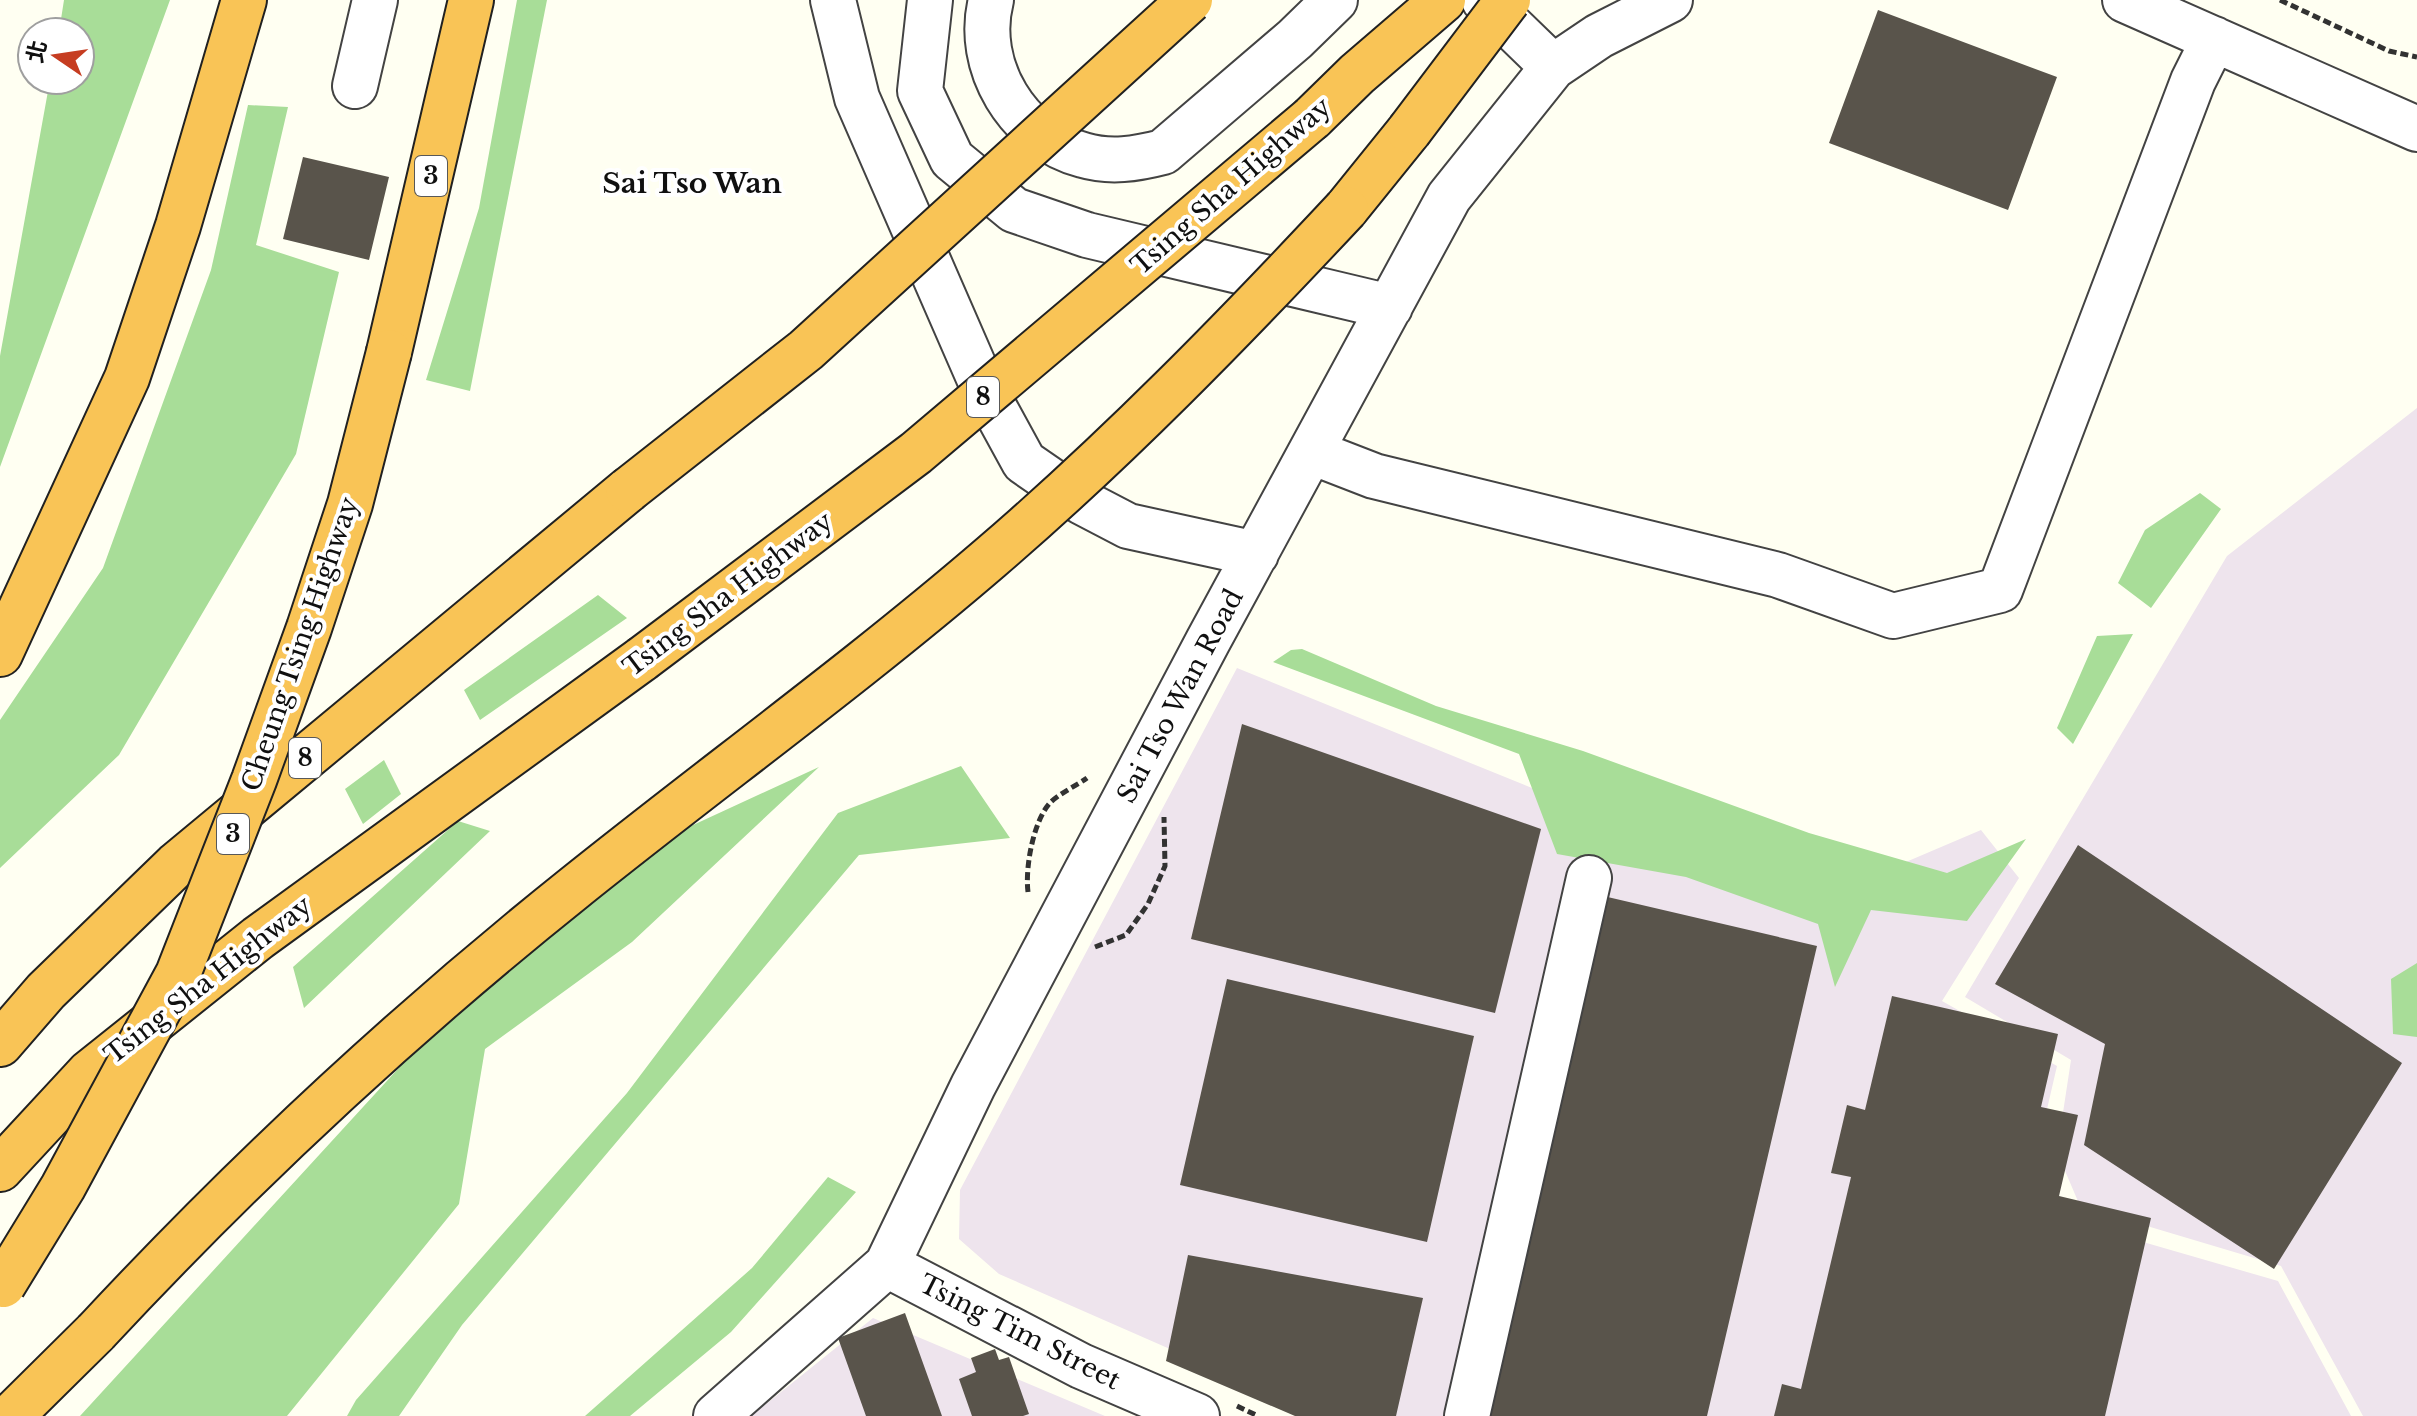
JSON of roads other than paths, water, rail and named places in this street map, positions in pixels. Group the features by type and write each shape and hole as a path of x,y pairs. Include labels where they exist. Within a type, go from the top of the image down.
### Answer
{"highway":[{"path":"0,654 127,378 178,226 244,0"},
{"name":"Cheung Tsing Highway","path":"0,1290 63,1187 178,974 254,780 350,504 389,352 471,0"},
{"name":"8","path":"0,1044 46,991 176,865 628,490 806,350 1190,0"},
{"name":"Tsing Sha Highway","path":"0,1169 89,1073 245,947 642,659 916,453 1289,138 1443,0"},
{"path":"11,1416 235,1188 405,1030 575,887 903,632 1080,477 1216,346 1346,209 1508,0"}],"street":[{"path":"355,86 375,0"},
{"path":"833,0 857,98 983,387 1024,462 1082,502 1128,526 1256,554"},
{"path":"930,0 920,91 952,159 1014,210 1087,235 1390,307"},
{"path":"991,0 987,37 992,64 1001,89 1017,112 1036,131 1058,146 1110,160 1137,159 1163,152 1295,39 1335,0"},
{"path":"1484,0 1553,67"},
{"name":"Sai Tso Wan Road","path":"716,1416 887,1265 973,1086 1449,197 1553,67 1599,36 1670,0"},
{"path":"2125,0 2417,129"},
{"path":"1312,452 1374,476 1778,575 1893,616 2000,590 2193,81 2214,39"},
{"path":"1467,1416 1589,878"},
{"name":"Tsing Tim Street","path":"887,1265 1081,1366 1214,1410"}],"district":[{"name":"Sai Tso Wan","path":"692,183"}]}
